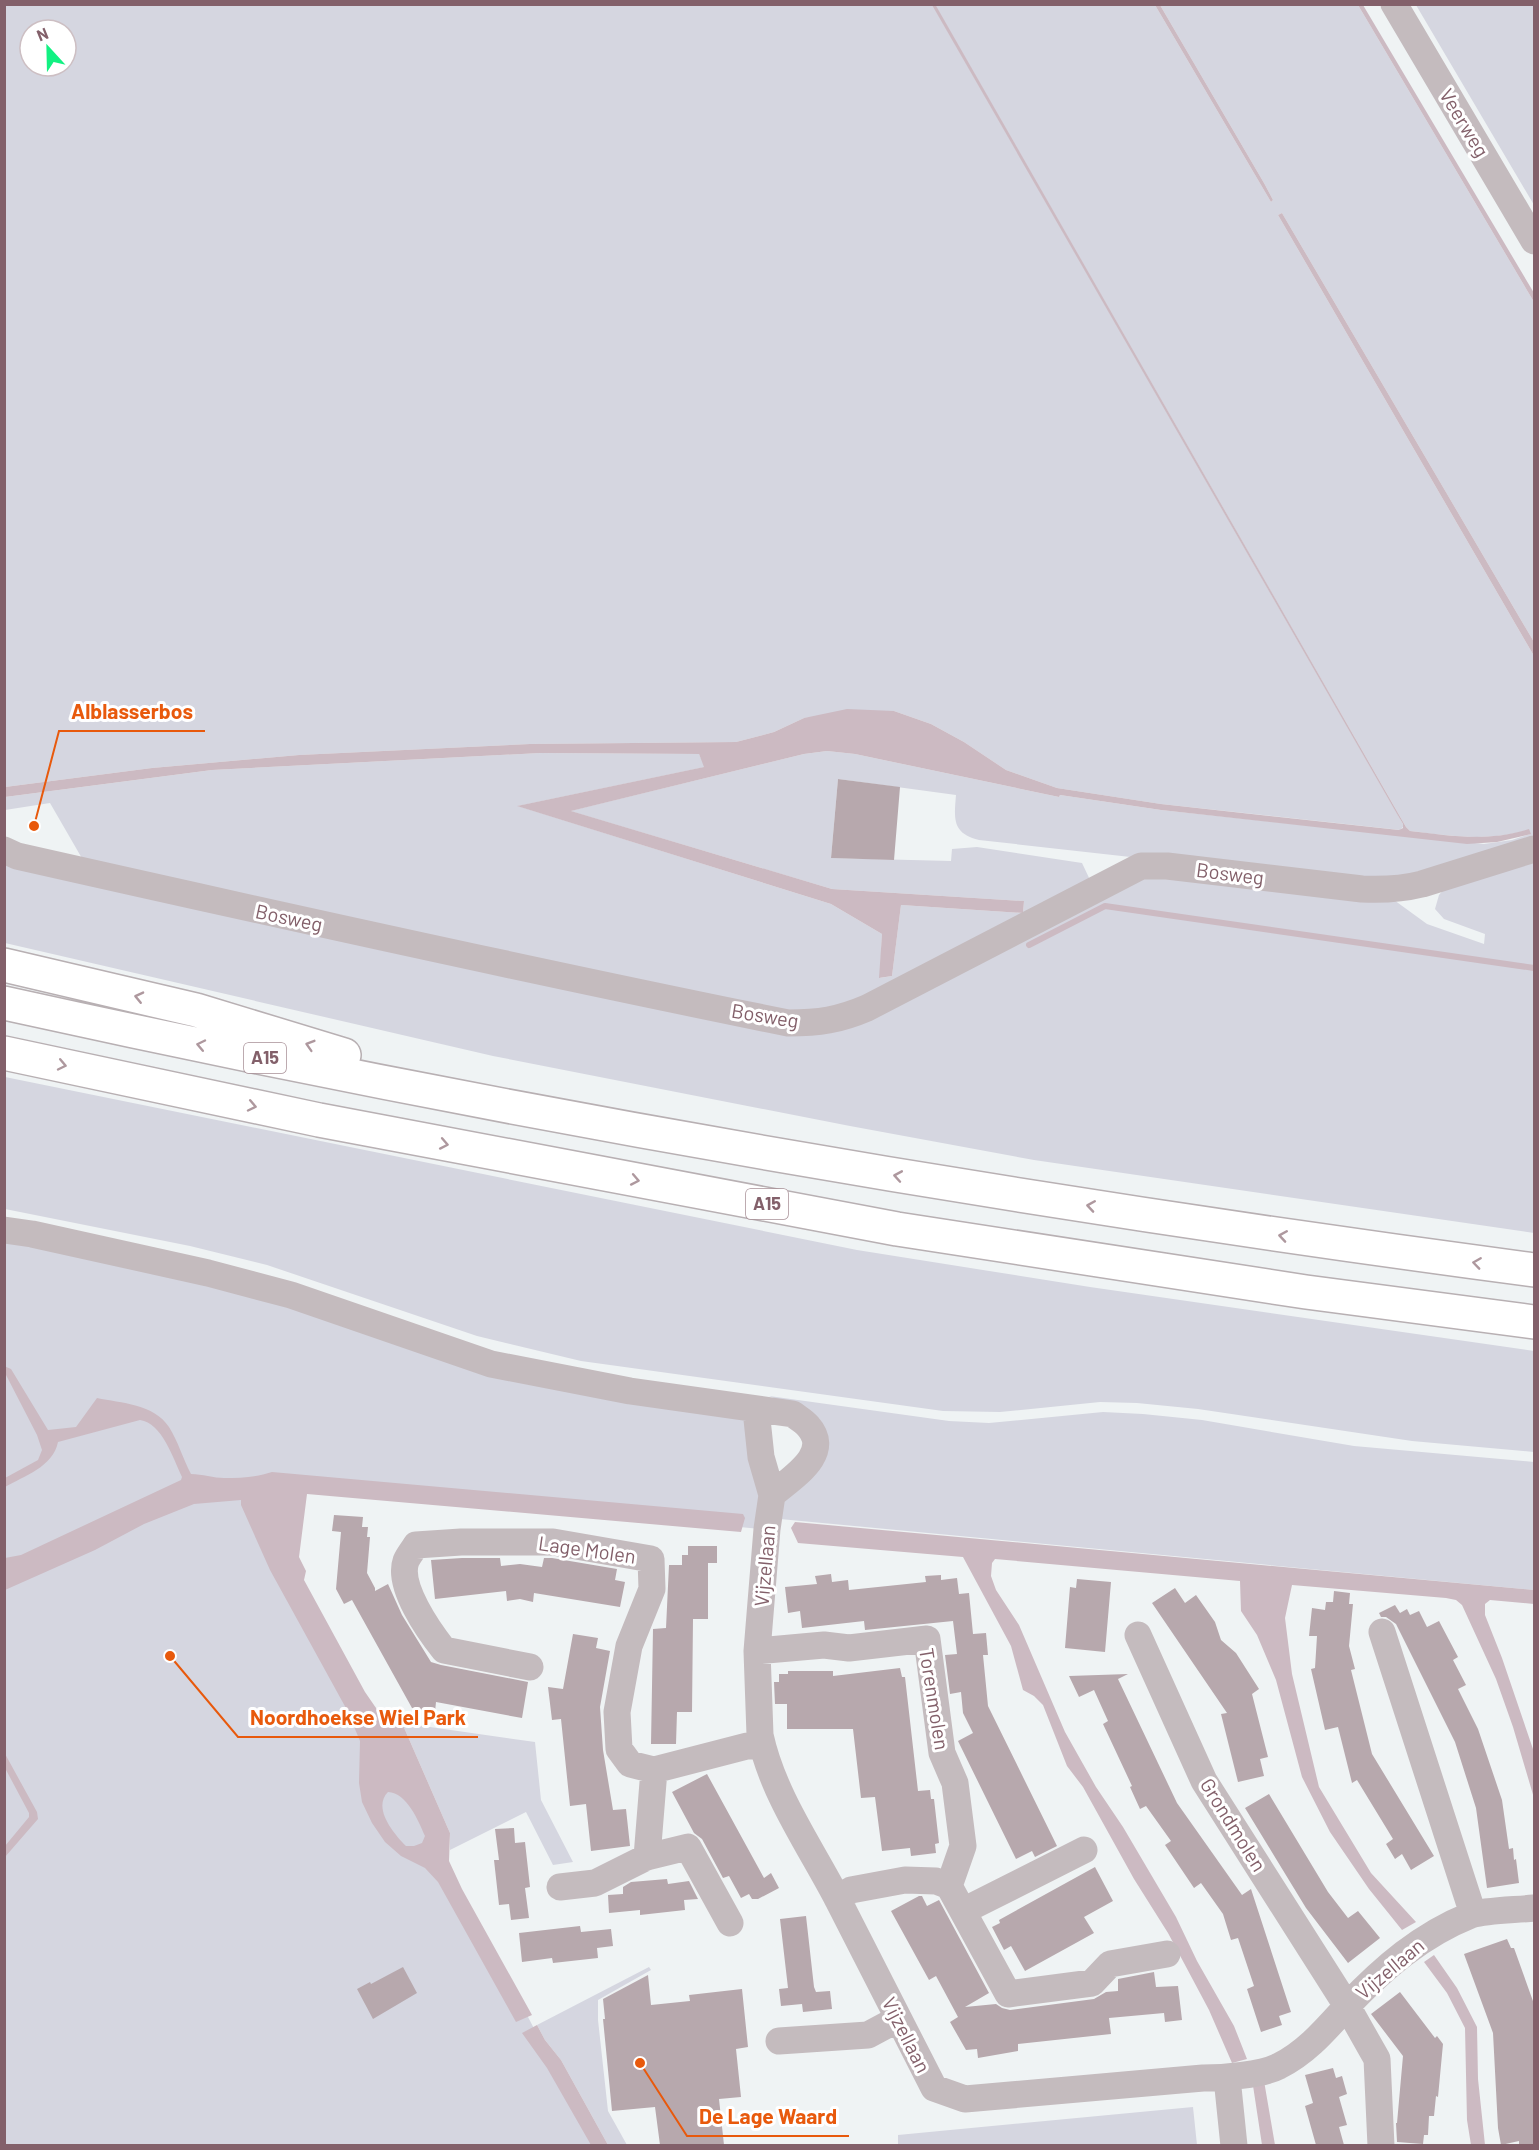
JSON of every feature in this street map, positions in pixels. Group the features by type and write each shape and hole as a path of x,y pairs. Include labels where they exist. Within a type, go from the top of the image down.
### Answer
{"highway":[{"name":"A15","path":"4,966 196,1010 526,1110"},
{"name":"A15","path":"4,1003 526,1110 905,1177 1310,1240 1534,1270"},
{"name":"A15","path":"4,1053 319,1120 897,1229 1306,1292 1534,1322"}],"street":[{"name":"Veerweg","path":"1394,4 1534,241"},
{"name":"Bosweg","path":"4,850 17,856 178,893 556,976 788,1023 815,1023 843,1018 867,1008 1141,866 1167,866 1386,890 1422,884 1534,849"},
{"path":"4,1230 32,1234 208,1273 291,1295 491,1364 630,1391 793,1414 809,1426 817,1447 813,1458 772,1495"},
{"name":"Vijzellaan","path":"756,1410 761,1457 772,1495 757,1651 762,1746 778,1791 838,1899 934,2088 965,2099 1203,2078 1227,2078 1277,2067 1312,2044 1382,1970 1405,1951 1432,1934 1473,1914 1534,1908"},
{"name":"Lage Molen","path":"530,1667 444,1650 425,1626 406,1582 406,1563 416,1545 461,1542 553,1542 651,1559 651,1589 630,1646 617,1712 619,1749 630,1764 654,1770"},
{"path":"1382,1632 1473,1914"},
{"name":"Grondmolen","path":"1138,1635 1204,1781 1347,2006 1377,2059 1381,2145"},
{"name":"Torenmolen","path":"757,1651 824,1645 849,1648 927,1640 942,1753 955,1783 963,1846 949,1886"},
{"path":"647,1857 654,1770 747,1746 762,1746"},
{"path":"560,1887 595,1883 647,1857 688,1847 730,1923"},
{"path":"963,1911 1084,1850"},
{"path":"838,1899 851,1890 905,1880 936,1881 949,1886 1008,1994 1092,1983 1110,1964 1167,1954"},
{"path":"779,2041 868,2035 898,2019"},
{"path":"1227,2078 1234,2145"}],"shaded area":[{"path":"932,4 1403,827 1400,830 1161,804 1057,788 1006,770 964,742 931,724 894,711 804,718 774,732 736,742 530,744 299,755 152,768 5,787 5,5"},
{"path":"935,4 1406,827 1410,831 1455,836 1498,836 1529,829 1531,834 1497,842 1467,844 1161,810 1060,795 1059,797 855,754 827,751 804,754 571,811 832,889 1024,901 1023,913 901,905 892,976 879,978 882,934 831,904 517,806 704,767 699,754 540,753 212,770 5,797 5,787 152,768 299,755 530,744 736,742 774,732 804,718 847,709 894,711 931,724 964,742 1006,770 1057,788 1161,804 1399,830 1403,828 1403,824 932,5"},
{"path":"935,5 1155,5 1271,202 1273,200 1264,183 1160,5 1358,5 1534,302 1534,642 1282,213 1278,215 1534,656 1534,842 1401,882 1310,877 979,840 959,829 955,818 956,795 838,779 831,858 951,861 952,849 977,847 1082,863 1091,882 847,1010 812,1018 87,867 50,803 5,810 5,797 212,770 540,753 699,754 705,767 518,806 831,904 882,934 880,978 892,976 901,905 1023,913 1024,901 832,889 570,811 804,754 827,751 855,754 1059,797 1060,795 1161,810 1484,844 1512,840 1530,834 1528,830 1498,836 1469,837 1410,831 1406,827"},
{"path":"1155,5 1160,5 1264,183 1273,200 1271,202"},
{"path":"1358,5 1363,5 1534,293 1534,302"},
{"path":"1416,5 1534,5 1534,205"},
{"path":"1282,213 1534,642 1534,656 1278,215"},
{"path":"1534,854 1534,1233 1034,1160 850,1126 493,1056 5,943 4,857 801,1030 1146,875 1394,900 1427,924 1484,944 1485,934 1444,919 1435,909 1439,895 1454,877"},
{"path":"5,1077 857,1250 1090,1287 1534,1351 1534,1452 1412,1441 1198,1409 1137,1403 1100,1402 1000,1412 943,1411 581,1361 477,1336 267,1265 190,1246 5,1209"},
{"path":"4,1221 456,1357 761,1400 760,1529 259,1483 250,1504 405,1782 595,2145 5,2145"},
{"path":"4,1366 11,1369 48,1430 76,1427 97,1398 126,1403 155,1413 169,1427 191,1474 230,1478 272,1472 743,1514 745,1518 741,1532 307,1494 299,1557 306,1571 304,1580 365,1692 385,1721 402,1723 450,1833 449,1861 462,1889 532,2015 516,2022 438,1882 425,1868 401,1856 385,1842 372,1823 362,1802 359,1783 360,1741 347,1710 270,1570 241,1505 241,1500 194,1504 144,1524 95,1550 5,1590 5,1558 21,1555 181,1480 182,1477 161,1434 148,1423 140,1420 58,1442 50,1458 37,1470 5,1487 5,1478 38,1460 42,1450 37,1435 5,1373","holes":["388,1792 406,1802 415,1815 425,1836 422,1843 406,1846 386,1820 382,1806 384,1798"]},
{"path":"769,1396 949,1421 989,1423 1103,1412 1143,1414 1202,1420 1354,1446 1534,1462 1534,1590 780,1519 783,1499 811,1474 801,1409"},
{"path":"795,1522 1534,1590 1534,1604 1490,1600 1485,1604 1485,1615 1534,1752 1534,1798 1496,1679 1462,1605 1456,1600 1446,1598 1292,1585 1285,1618 1292,1674 1319,1787 1371,1873 1416,1922 1402,1930 1369,1889 1330,1832 1302,1777 1276,1680 1257,1635 1241,1611 1240,1581 995,1559 992,1563 991,1576 996,1590 1019,1625 1065,1732 1176,1917 1197,1961 1234,2026 1247,2059 1232,2063 1209,2010 1168,1933 1134,1879 1083,1787 1067,1766 1043,1705 1023,1690 1011,1646 963,1557 798,1543 791,1528"},
{"path":"402,1723 535,1742 541,1800 573,1862 553,1865 526,1812 450,1850 450,1833"},
{"path":"4,1752 37,1812 38,1819 5,1857 5,1846 29,1817 29,1813 5,1768"},
{"path":"1434,1955 1457,1988 1477,2027 1478,2079 1485,2145 1471,2145 1467,2120 1465,2028 1447,1993 1424,1962"},
{"path":"649,1967 651,1970 598,2000 608,2111 627,2145 608,2145 561,2060 545,2040 537,2025"},
{"path":"537,2025 545,2040 561,2060 608,2145 591,2145 547,2068 522,2033"},
{"path":"1263,2075 1275,2145 1262,2145 1252,2079"},
{"path":"1193,2107 1197,2145 898,2145 898,2135"}],"building":[{"path":"838,779 900,787 894,860 831,858"},
{"path":"334,1515 363,1517 362,1527 368,1527 367,1537 370,1537 367,1573 375,1591 388,1584 402,1615 431,1662 528,1682 522,1718 436,1702 435,1712 412,1708 352,1600 344,1604 336,1589 341,1532 332,1531"},
{"path":"688,1546 717,1546 717,1563 708,1563 708,1619 693,1619 692,1712 677,1712 676,1744 651,1744 653,1629 666,1628 669,1565 682,1565 682,1555 688,1555"},
{"path":"500,1558 501,1566 520,1564 542,1567 544,1558 552,1558 617,1569 615,1580 625,1582 620,1607 534,1593 533,1602 520,1599 507,1601 506,1591 435,1599 431,1560"},
{"path":"831,1574 832,1582 848,1580 849,1590 926,1582 925,1576 941,1575 941,1580 957,1578 959,1594 969,1593 973,1634 986,1633 988,1655 983,1655 988,1706 1057,1846 1035,1857 1032,1851 1016,1859 958,1741 973,1733 963,1713 961,1692 950,1694 945,1655 957,1654 953,1621 865,1630 864,1621 802,1628 800,1611 788,1613 785,1587 817,1584 815,1576"},
{"path":"1077,1579 1111,1582 1105,1652 1065,1648 1070,1587 1076,1588"},
{"path":"1175,1588 1185,1603 1196,1595 1215,1622 1221,1640 1236,1653 1259,1689 1252,1694 1268,1757 1260,1759 1264,1776 1238,1782 1221,1714 1227,1713 1152,1603"},
{"path":"1334,1591 1350,1593 1349,1604 1353,1604 1349,1646 1355,1669 1351,1670 1372,1754 1434,1856 1411,1870 1402,1854 1395,1859 1386,1844 1393,1839 1357,1780 1352,1783 1338,1727 1325,1730 1311,1669 1315,1668 1317,1636 1309,1636 1312,1608 1325,1610 1326,1602 1333,1602"},
{"path":"1395,1605 1400,1613 1407,1609 1410,1615 1419,1611 1427,1627 1439,1621 1458,1657 1453,1660 1466,1685 1458,1689 1478,1729 1502,1800 1509,1849 1513,1848 1519,1883 1487,1888 1476,1808 1455,1742 1396,1624 1386,1617 1381,1617 1379,1613"},
{"path":"573,1634 598,1638 596,1648 610,1651 600,1707 603,1750 613,1810 626,1809 630,1846 591,1851 586,1804 570,1806 561,1719 552,1720 548,1687 563,1689"},
{"path":"900,1668 902,1677 905,1677 918,1791 930,1790 931,1799 934,1799 939,1843 935,1844 936,1853 911,1856 910,1848 882,1851 875,1797 861,1798 853,1729 787,1729 787,1704 775,1704 774,1682 779,1682 779,1674 788,1674 788,1671 833,1671 833,1676"},
{"path":"1128,1674 1118,1679 1177,1803 1242,1895 1251,1889 1291,2012 1279,2016 1282,2025 1261,2032 1247,1989 1254,1986 1238,1938 1231,1940 1223,1914 1201,1883 1194,1888 1165,1845 1171,1841 1146,1806 1140,1809 1130,1787 1132,1786 1103,1724 1108,1721 1094,1690 1079,1697 1069,1676"},
{"path":"707,1774 764,1878 771,1873 779,1888 758,1899 752,1899 749,1894 741,1898 729,1876 723,1878 702,1839 694,1833 672,1792"},
{"path":"1269,1794 1328,1892 1348,1918 1358,1911 1380,1938 1348,1963 1306,1908 1245,1808"},
{"path":"514,1828 515,1843 525,1842 530,1887 525,1888 529,1918 511,1920 509,1904 499,1905 494,1860 499,1860 495,1829"},
{"path":"1095,1867 1113,1901 1084,1917 1094,1933 1025,1971 1011,1946 1004,1950 992,1927 1000,1923 999,1920"},
{"path":"667,1879 668,1884 689,1881 698,1899 684,1900 685,1910 640,1915 640,1910 609,1913 608,1895 623,1894 623,1887 631,1882"},
{"path":"922,1896 927,1906 939,1900 989,1993 965,2007 996,2004 1010,2010 1094,1999 1106,1992 1118,1991 1118,1979 1154,1972 1156,1987 1178,1986 1182,2020 1165,2022 1164,2013 1109,2018 1111,2034 1018,2044 1018,2051 978,2058 977,2049 966,2050 950,2022 958,2017 936,1976 929,1980 891,1911"},
{"path":"806,1916 814,1987 816,1992 830,1991 832,2009 803,2012 802,2004 781,2006 779,1989 788,1988 780,1919"},
{"path":"580,1926 581,1932 611,1929 613,1946 597,1948 598,1958 553,1963 552,1958 522,1962 519,1933"},
{"path":"1507,1939 1511,1948 1514,1948 1534,2004 1534,2145 1519,2145 1519,2141 1501,2145 1493,2033 1464,1954"},
{"path":"403,1967 417,1993 373,2019 357,1989"},
{"path":"648,1975 651,2005 690,2001 689,1995 742,1989 748,2047 736,2049 741,2097 719,2099 724,2145 660,2145 655,2107 612,2111 603,1999"},
{"path":"1400,1992 1435,2038 1437,2036 1443,2044 1438,2097 1436,2096 1434,2116 1429,2116 1428,2135 1424,2135 1423,2144 1397,2142 1396,2123 1403,2056 1371,2014"},
{"path":"1333,2068 1336,2078 1342,2076 1347,2094 1339,2097 1347,2125 1339,2127 1344,2145 1316,2145 1305,2106 1313,2103 1305,2075"}],"waterway":[{"path":"1029,945 1105,906 1534,968"}],"place":[{"name":"Alblasserbos","path":"34,826"},
{"name":"Noordhoekse Wiel Park","path":"170,1656"},
{"name":"De Lage Waard","path":"640,2063"}]}
